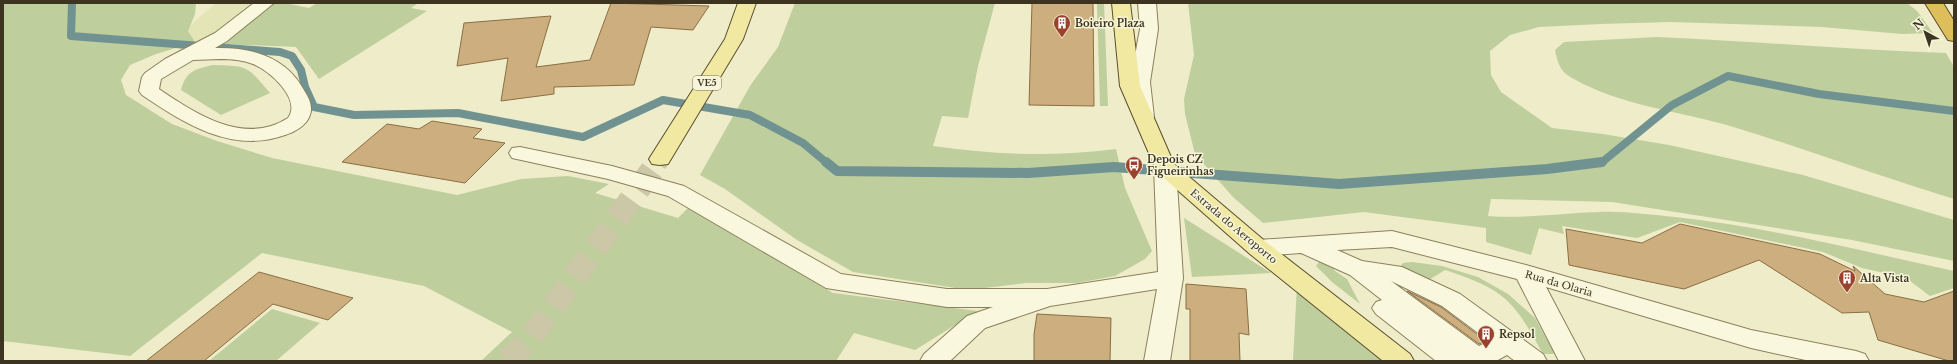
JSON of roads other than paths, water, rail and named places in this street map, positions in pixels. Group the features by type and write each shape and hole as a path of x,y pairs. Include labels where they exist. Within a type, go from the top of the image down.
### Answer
{"highway":[{"path":"1938,9 1954,36"}],"main road":[{"name":"VE5","path":"660,159 734,39 747,3"},
{"name":"Estrada do Aeroporto","path":"1121,3 1130,86 1165,167 1258,248 1401,361"}],"street":[{"path":"190,54 232,54 268,63 286,77 295,91 300,102 300,114 295,122 277,131 255,135 234,134 189,115 149,91 152,77 190,54 221,37 265,3"},
{"path":"1145,120 1140,82 1149,29 1147,3"},
{"path":"520,153 612,173 676,191 835,282 947,298 1048,298"},
{"path":"1157,361 1171,278 1165,167"},
{"name":"Rua da Olaria","path":"1258,248 1392,239 1526,273 1751,339 1856,361"},
{"path":"1303,245 1358,269 1469,360 1509,342"},
{"path":"1358,269 1393,273 1409,278 1451,300 1534,361"},
{"path":"1526,273 1572,361"},
{"path":"933,361 976,322 1048,298 1171,278"}],"waterway":[{"path":"72,3 71,36 280,52 292,56 301,70 305,87 314,107 354,115 458,113 583,137 663,100 750,115 803,143 827,163"},
{"path":"1601,163 1672,105 1728,76 1819,94 1954,111"},
{"path":"826,162 837,171 1028,173 1114,167 1339,184 1547,169 1602,162"}],"tunnel":[{"path":"657,163 660,159"},
{"path":"507,361 529,340 658,162"}],"place":[{"name":"Boieiro Plaza","path":"1062,38"},
{"name":"Depois CZ Figueirinhas","path":"1134,180"},
{"name":"Alta Vista","path":"1847,293"},
{"name":"Repsol","path":"1486,349"}]}
